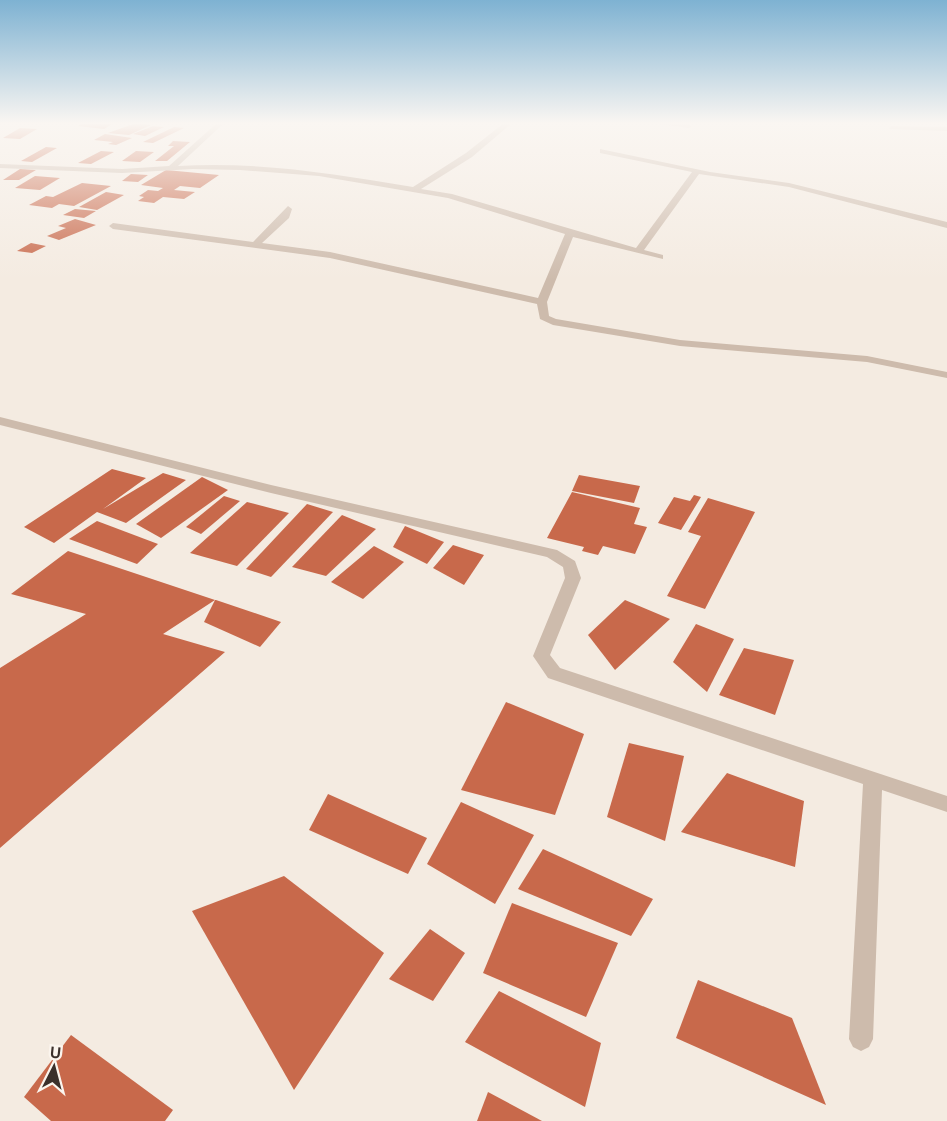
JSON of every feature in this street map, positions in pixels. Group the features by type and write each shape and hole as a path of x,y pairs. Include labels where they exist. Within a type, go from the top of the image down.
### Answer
{"street":[{"path":"318,175 449,196 570,233 660,257"},
{"path":"414,190 437,175"},
{"path":"638,251 694,175"},
{"path":"725,175 789,185 947,225"},
{"path":"254,246 286,216 288,208"},
{"path":"113,226 330,255 542,302"},
{"path":"570,233 542,302 544,317 568,326 680,343 867,359 947,375"},
{"path":"0,421 271,489 552,553 570,566 573,578 541,656 554,673 947,804"},
{"path":"861,1040 873,779"}],"building":[{"path":"10,175 27,175 19,180 3,180"},
{"path":"129,175 148,175 138,182 122,181"},
{"path":"157,175 219,175 200,188 180,186 174,190 195,192 184,199 163,197 154,203 138,201 144,197 139,196 148,190 158,191 163,188 141,185"},
{"path":"35,176 60,178 40,190 15,188"},
{"path":"82,183 111,186 74,206 59,204 52,208 29,205 46,196 53,197"},
{"path":"106,192 124,195 97,210 79,207"},
{"path":"75,209 96,211 84,218 63,215"},
{"path":"75,219 96,225 59,240 47,236 66,228 58,226"},
{"path":"31,243 46,246 32,253 17,251"},
{"path":"112,469 146,478 103,509 163,473 186,480 126,523 97,512 54,543 24,527"},
{"path":"579,475 640,486 634,503 572,491"},
{"path":"202,477 228,490 161,538 136,524"},
{"path":"572,492 640,508 634,524 647,527 635,554 603,546 598,555 582,551 584,547 547,538"},
{"path":"694,495 701,497 681,530 658,523 674,497 690,501"},
{"path":"224,496 240,501 201,534 186,527"},
{"path":"708,498 755,512 705,609 667,596 701,536 688,532"},
{"path":"247,502 289,513 237,566 190,553"},
{"path":"307,504 333,512 271,577 246,569"},
{"path":"342,515 376,529 326,576 292,567"},
{"path":"97,521 158,544 137,564 69,539"},
{"path":"405,526 444,542 427,564 393,547"},
{"path":"453,545 484,555 464,585 433,568"},
{"path":"374,546 404,562 363,599 331,582"},
{"path":"68,551 215,600 163,634 225,652 0,848 0,668 86,614 11,594"},
{"path":"215,600 281,622 260,647 204,622"},
{"path":"625,600 670,619 615,670 588,635"},
{"path":"696,624 734,639 707,692 673,662"},
{"path":"744,648 794,660 775,715 719,695"},
{"path":"506,702 584,734 555,815 461,790"},
{"path":"629,743 684,756 665,841 607,817"},
{"path":"727,773 804,801 795,867 681,832"},
{"path":"328,794 427,838 408,874 309,830"},
{"path":"461,802 534,835 495,904 427,864"},
{"path":"543,849 653,899 631,936 518,889"},
{"path":"284,876 384,953 294,1090 192,911"},
{"path":"512,903 618,943 586,1017 483,973"},
{"path":"430,929 465,953 433,1001 389,979"},
{"path":"698,980 792,1018 826,1105 676,1038"},
{"path":"499,991 601,1043 585,1107 465,1042"},
{"path":"71,1035 173,1110 165,1121 51,1121 24,1097"},
{"path":"488,1092 542,1121 477,1121"}]}
